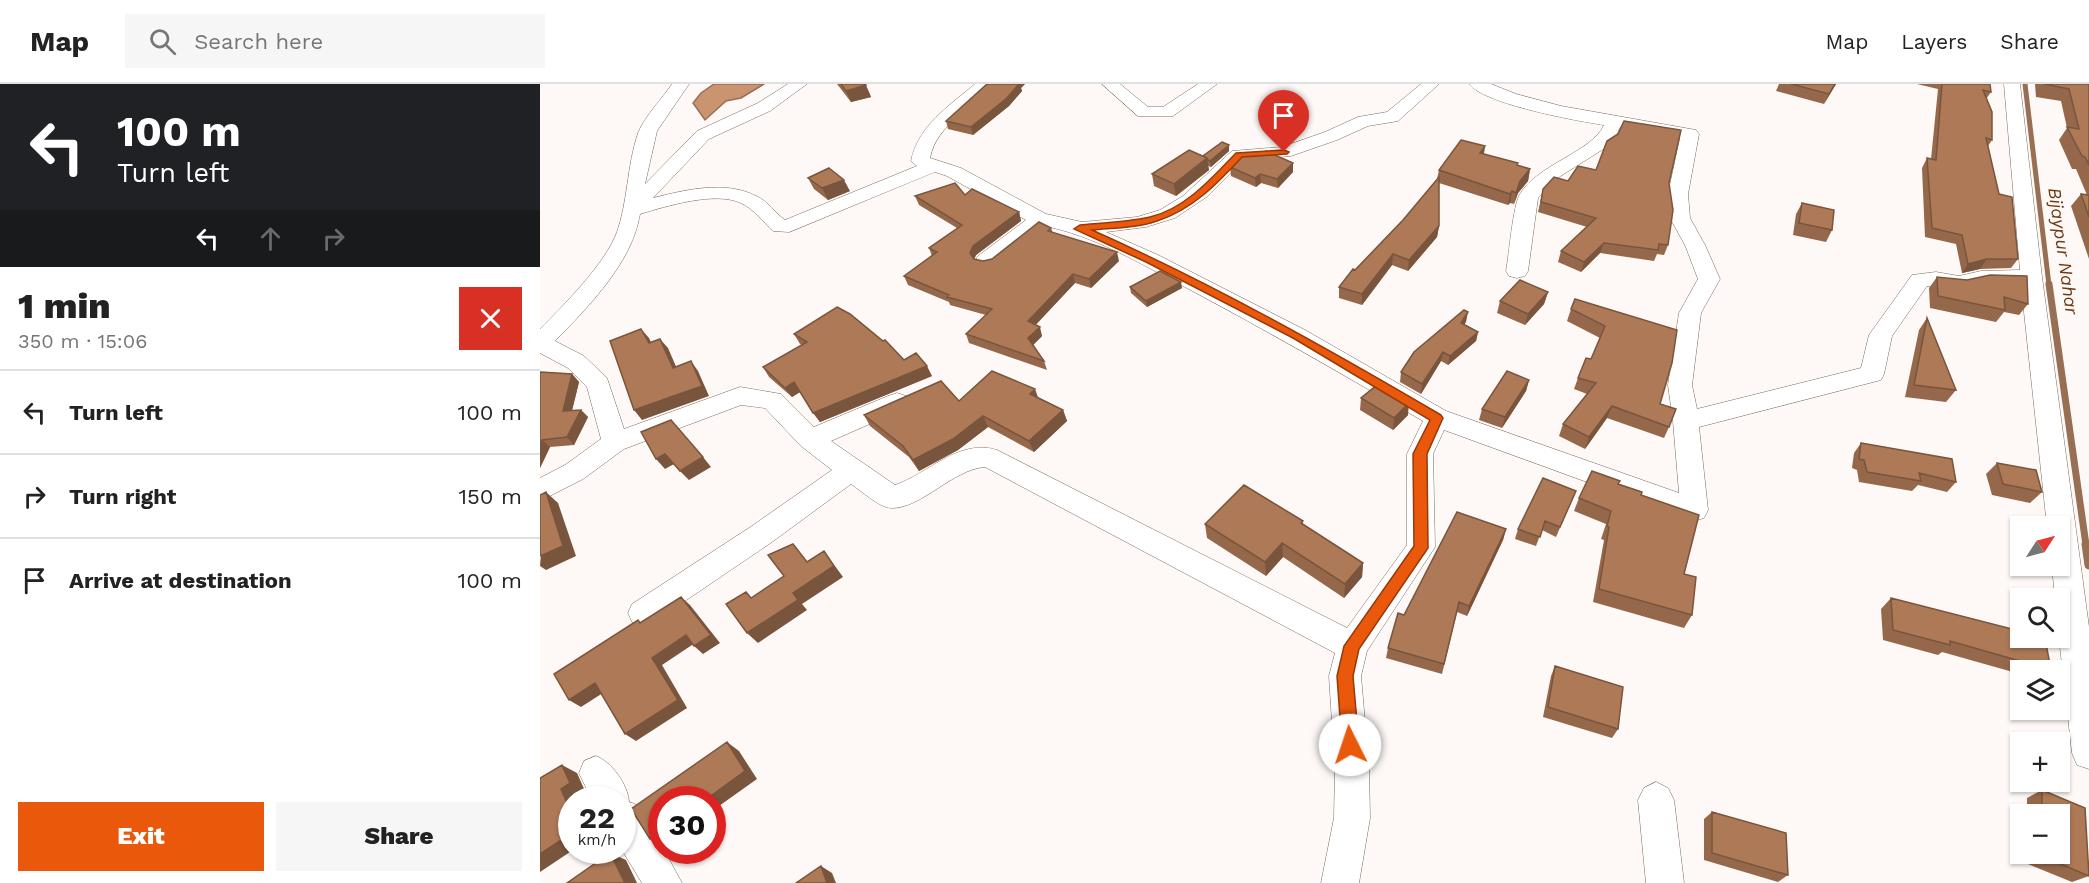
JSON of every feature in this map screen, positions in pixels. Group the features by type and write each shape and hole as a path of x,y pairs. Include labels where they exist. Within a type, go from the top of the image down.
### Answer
{"street":[{"path":"615,442 598,384 576,362 540,343 579,303 607,266 627,233 648,131 681,84"},
{"path":"631,210 703,135 764,107 799,84"},
{"path":"985,84 936,127 920,152 920,161 954,172 1040,219 1080,229 1150,260 1297,336 1437,418 1694,510 1686,421 1680,385 1690,313 1709,279 1695,245 1680,218 1678,194 1690,134 1570,115 1509,99 1478,84"},
{"path":"1110,84 1144,112 1167,112 1209,84"},
{"path":"1080,229 1153,219 1172,212 1208,188 1239,155 1284,152 1331,136 1364,121 1392,117 1431,84"},
{"path":"2012,84 2031,277 2088,742"},
{"path":"1517,271 1528,196 1552,173 1607,139 1614,121"},
{"path":"631,210 666,201 720,194 748,199 780,227 789,226 934,166"},
{"path":"986,261 1040,219"},
{"path":"1686,421 1872,374 1881,336 1920,280 1936,279 1959,283 1981,278 2031,277"},
{"path":"810,439 914,395"},
{"path":"540,490 574,472 615,442 740,396 772,400 810,439 892,497 917,489 965,460 978,456 988,457 1352,646"},
{"path":"1340,883 1352,818 1352,768 1345,676 1352,646 1421,548 1420,454 1437,418"},
{"path":"643,613 762,534 851,470"},
{"path":"1656,800 1665,883"},
{"path":"636,840 663,883"}],"shaded area":[{"path":"714,84 764,84 741,98 726,101 705,120 693,103 701,93"}],"building":[{"path":"841,84 865,84 866,85 846,91"},
{"path":"987,84 1019,84 1007,98 971,127 946,121"},
{"path":"1791,84 1835,84 1829,94"},
{"path":"1942,84 1990,84 1991,92 1983,90 1992,112 1992,140 1986,138 1999,194 2012,197 2018,259 1987,259 1968,264 1962,235 1932,228 1927,158 1936,160"},
{"path":"2044,84 2089,84 2089,165 2067,127 2079,129 2069,89"},
{"path":"1624,121 1681,130 1669,183 1673,210 1668,245 1659,244 1658,250 1604,243 1584,262 1561,251 1596,218 1541,202 1543,189 1554,177 1568,181 1578,166 1596,170 1607,141 1618,134"},
{"path":"1461,140 1485,146 1480,153 1518,163 1517,165 1530,169 1520,181 1516,193 1512,191 1510,194 1439,170"},
{"path":"1222,142 1229,145 1210,161 1203,156"},
{"path":"1189,150 1207,158 1174,184 1152,174"},
{"path":"1266,151 1293,163 1277,179 1260,174 1255,178 1230,167 1244,153 1262,154"},
{"path":"829,168 844,180 822,188 808,178"},
{"path":"1439,177 1439,226 1409,260 1393,254 1362,294 1339,287 1353,269 1355,270 1403,220"},
{"path":"955,183 965,195 972,189 1019,212 973,246 970,253 974,259 983,261 992,259 1039,222 1051,228 1048,231 1117,252 1089,279 1073,274 1028,321 1040,327 1028,338 1044,361 966,334 992,309 947,297 949,295 904,276 937,252 929,248 962,225 915,196"},
{"path":"2081,194 2089,195 2089,217"},
{"path":"1802,203 1834,210 1832,230 1799,223"},
{"path":"1160,271 1181,282 1146,301 1130,287"},
{"path":"1990,275 2027,276 2028,304 2004,297 2005,310 1938,296 1937,277 1967,280"},
{"path":"1520,280 1548,292 1528,314 1500,301"},
{"path":"1575,299 1677,330 1672,363 1660,404 1676,409 1669,427 1612,406 1589,437 1563,424 1596,383 1578,378 1586,358 1591,359 1605,326 1571,309"},
{"path":"837,307 850,314 883,341 885,340 904,360 916,353 927,366 813,413 794,382 785,388 763,367 807,342 794,334"},
{"path":"1464,310 1468,312 1461,323 1478,332 1450,356 1443,352 1422,384 1401,372 1414,352"},
{"path":"1927,318 1956,390 1914,385"},
{"path":"641,329 649,343 660,339 673,368 691,361 702,386 634,410 610,341"},
{"path":"992,371 1035,389 1030,394 1063,410 1029,441 983,416 953,439 913,460 903,446 864,415 941,381 959,401"},
{"path":"1507,371 1529,380 1505,417 1482,409"},
{"path":"540,372 572,374 563,411 581,410 567,437 542,440 540,445"},
{"path":"1377,385 1409,403 1394,418 1361,398"},
{"path":"671,420 703,457 680,471 665,454 656,459 641,432"},
{"path":"1861,443 1952,459 1956,482 1919,473 1921,481 1867,472 1864,460 1859,459"},
{"path":"1997,463 2036,470 2042,492 2003,484"},
{"path":"1592,471 1620,481 1618,484 1642,492 1641,495 1699,515 1684,574 1696,577 1692,615 1599,589 1611,511 1579,498"},
{"path":"1543,478 1576,491 1560,527 1545,521 1540,537 1518,529"},
{"path":"1244,485 1303,521 1301,523 1363,563 1345,584 1282,543 1265,562 1205,524"},
{"path":"546,492 563,546 540,556 540,495"},
{"path":"1457,512 1506,529 1469,606 1459,602 1444,664 1388,648 1398,613 1404,615"},
{"path":"793,544 807,562 824,551 834,566 793,593 798,600 747,633 726,604 746,592 751,598 784,576 768,555"},
{"path":"681,597 711,635 694,646 686,635 652,658 678,700 625,734 595,683 569,700 554,674 638,620 640,623"},
{"path":"1891,598 2010,628 2010,648 2047,648 2049,660 2016,660 1950,641 1950,645 1893,630"},
{"path":"1555,666 1623,687 1618,729 1548,707"},
{"path":"727,742 745,771 724,786 664,786"},
{"path":"562,765 570,783 566,786 558,786 558,842 540,854 540,778"},
{"path":"2042,792 2047,792 2085,808 2089,876 2061,864 2070,864 2070,804 2042,804"},
{"path":"648,797 648,836 636,817 636,806"},
{"path":"1712,812 1786,833 1788,875 1712,853"},
{"path":"594,864 616,864 625,883 567,883"},
{"path":"821,866 827,883 796,883"}],"waterway":[{"name":"Bijaypur Nahar","path":"2025,84 2049,285"},
{"name":"Bijaypur Nahar","path":"2049,284 2086,545"},
{"name":"Bijaypur Nahar","path":"2086,544 2089,565"}],"route":[{"path":"1284,152 1239,155 1208,188 1172,212 1128,224 1080,229 1150,260 1297,336 1437,418 1420,454 1421,548 1352,646 1345,676 1350,745"}]}
